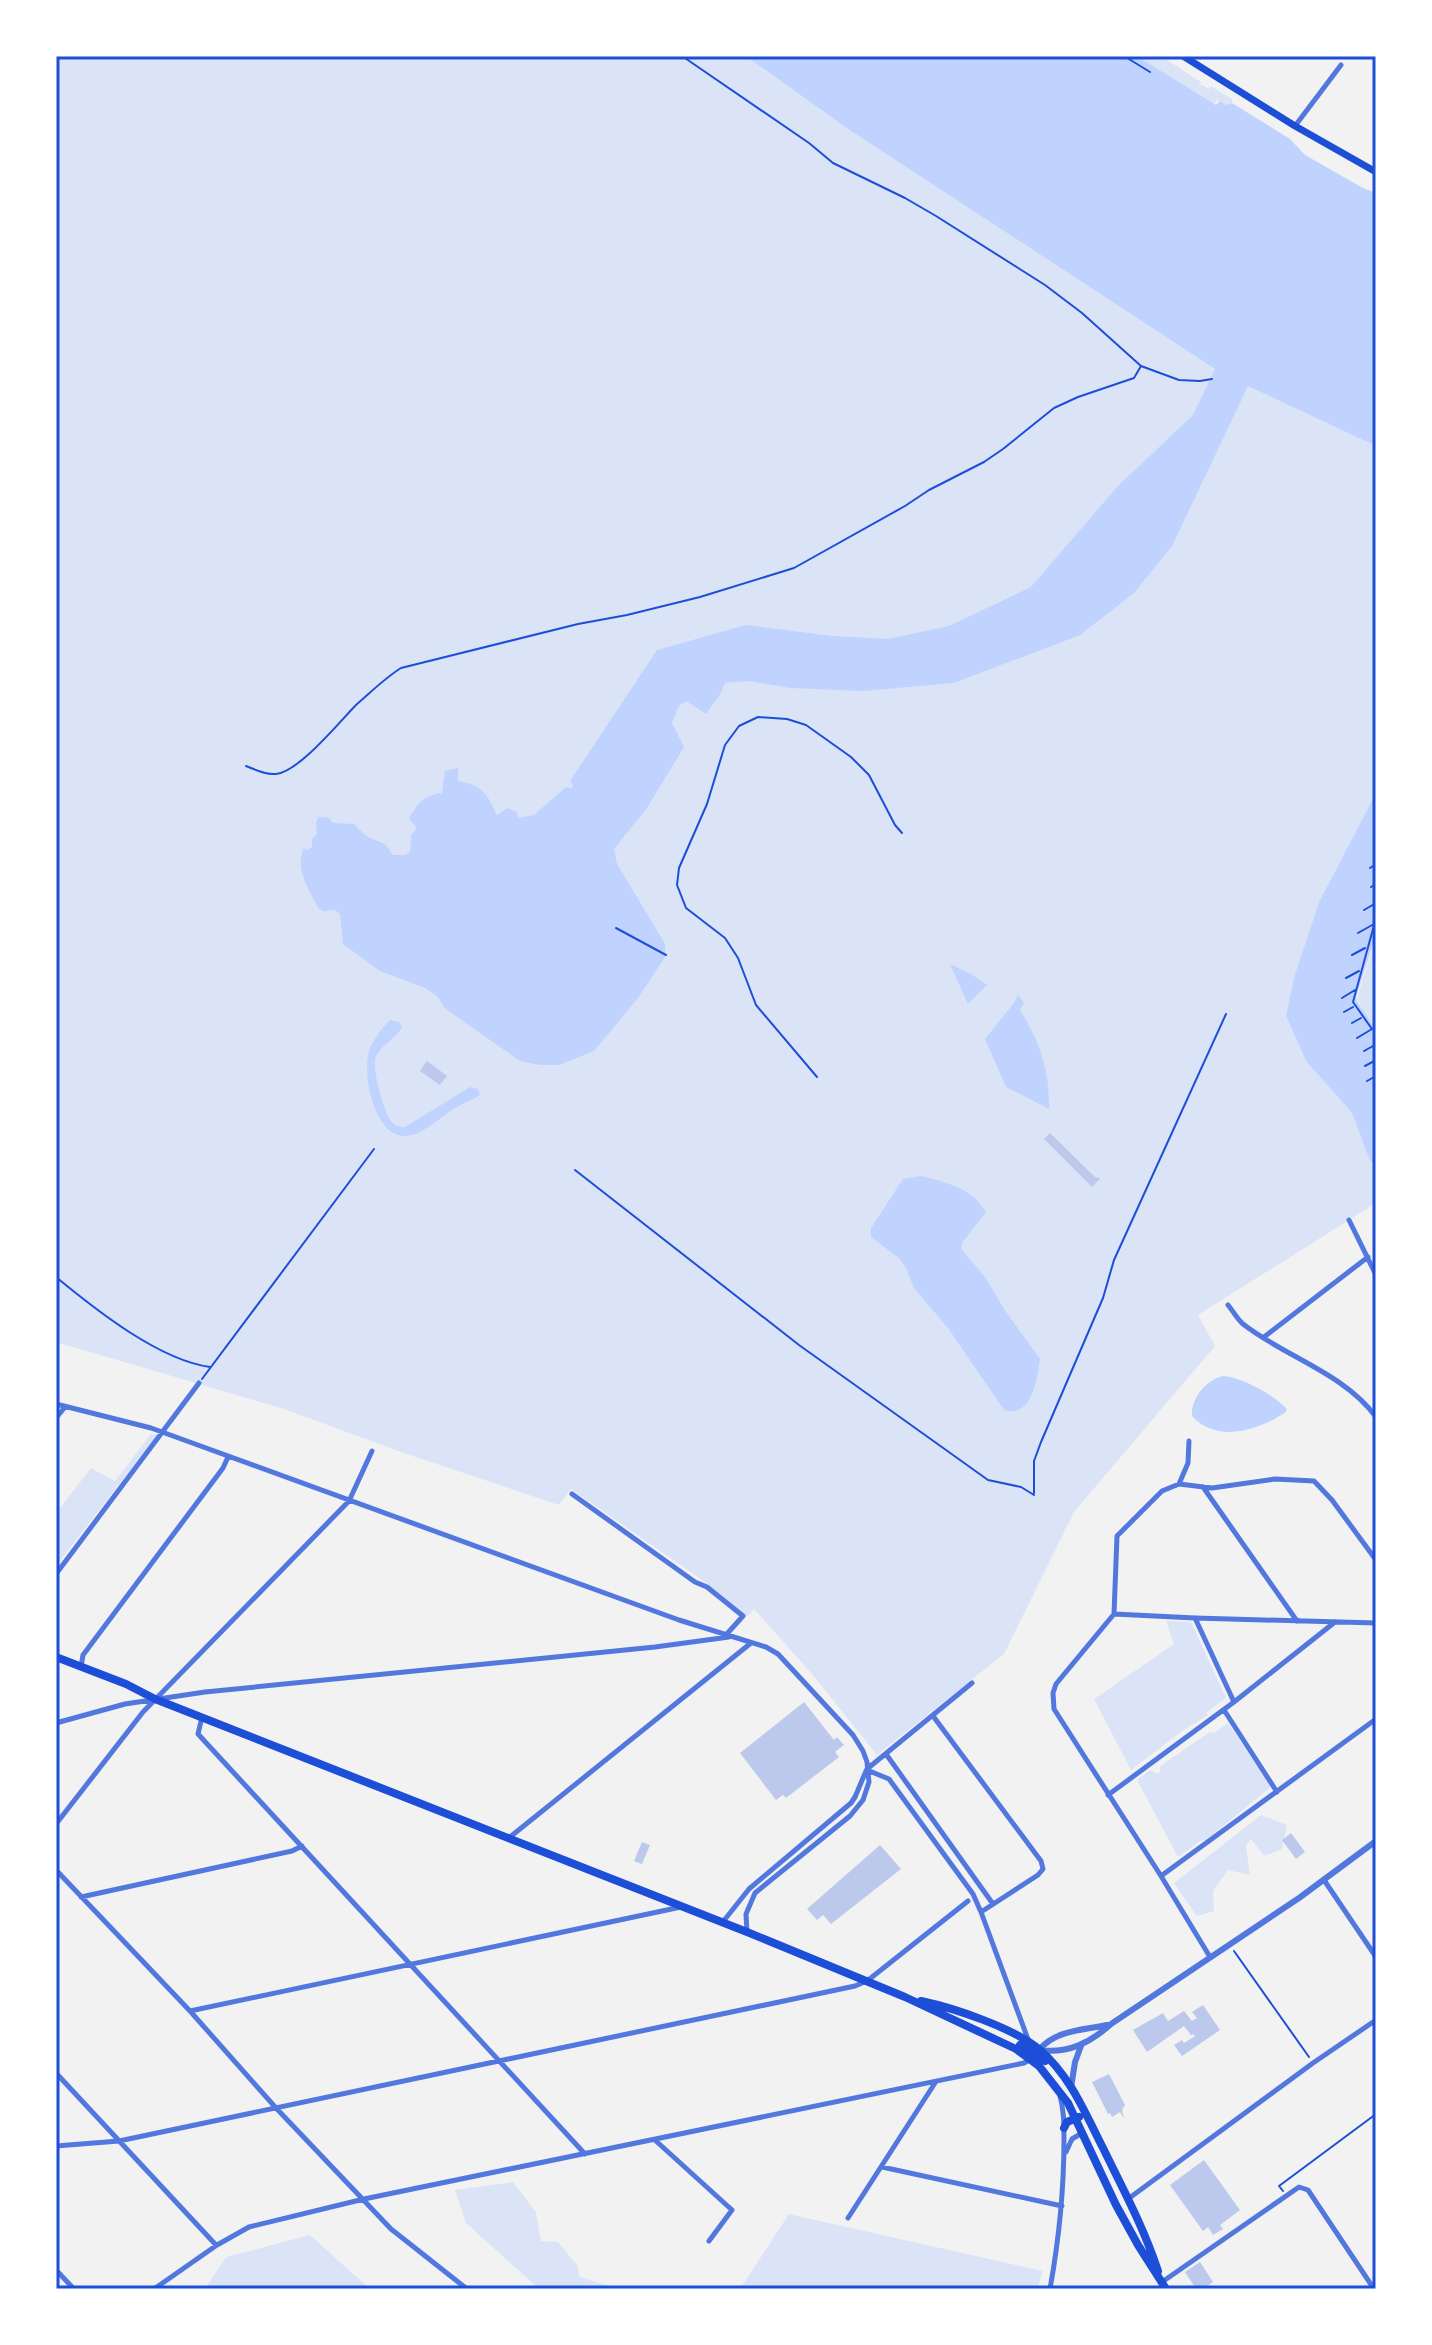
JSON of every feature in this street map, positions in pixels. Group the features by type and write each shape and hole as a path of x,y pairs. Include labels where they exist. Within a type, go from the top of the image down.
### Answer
{"main road":[{"path":"1183,56 1376,172"},
{"path":"56,1657 126,1684 155,1699 747,1932 905,1997 1003,2043 1036,2054 1060,2071 1084,2109 1148,2241 1164,2286"},
{"path":"905,1997 941,2005 1008,2031 1029,2043 1128,2199"},
{"path":"1084,2109 1080,2119 1082,2133 1138,2245 1164,2286"},
{"path":"1064,2128 1067,2122 1080,2119"}],"street":[{"path":"1295,126 1341,65"},
{"path":"1349,1220 1376,1275"},
{"path":"1264,1337 1368,1257"},
{"path":"1228,1305 1241,1323 1331,1379 1366,1404 1376,1417"},
{"path":"56,1574 199,1383"},
{"path":"56,1404 162,1432 679,1620 766,1647 778,1654 853,1735 867,1762 869,1782 858,1808 755,1893 746,1914 747,1932"},
{"path":"56,1418 65,1407"},
{"path":"1179,1484 1188,1463 1189,1441"},
{"path":"56,1824 155,1699 349,1501 372,1451"},
{"path":"81,1667 83,1655 223,1468 228,1457"},
{"path":"1210,1957 1054,1709 1056,1684 1114,1614 1117,1536 1162,1491 1179,1484 1212,1488 1275,1479 1314,1481 1332,1500 1376,1560"},
{"path":"1202,1486 1297,1621"},
{"path":"56,1723 125,1704 220,1690 655,1647 727,1636 743,1616 707,1587 695,1582 572,1494"},
{"path":"1114,1614 1376,1623"},
{"path":"1195,1618 1234,1702"},
{"path":"1108,1795 1224,1710 1335,1622"},
{"path":"505,1836 751,1643"},
{"path":"722,1923 749,1889 851,1803 867,1770 972,1683"},
{"path":"1224,1710 1277,1792"},
{"path":"202,1716 198,1734 585,2154"},
{"path":"933,1716 1041,1861 1043,1869 981,1912"},
{"path":"1161,1876 1376,1719"},
{"path":"886,1754 993,1904"},
{"path":"867,1770 889,1779 973,1894 1029,2043"},
{"path":"1036,2054 1081,2046 1097,2036 1376,1841"},
{"path":"81,1897 292,1851 302,1846"},
{"path":"56,1870 391,2229 467,2289"},
{"path":"1324,1880 1376,1957"},
{"path":"56,2146 119,2141 855,1986 867,1981 968,1901"},
{"path":"190,2011 682,1907"},
{"path":"1128,2199 1376,2020"},
{"path":"154,2289 217,2245 249,2227 364,2199 1024,2063 1053,2037 1111,2024"},
{"path":"1071,2088 1081,2046"},
{"path":"56,2073 217,2245"},
{"path":"848,2218 936,2082"},
{"path":"1050,2289 1062,2206 1065,2156 1063,2105 1059,2091"},
{"path":"1065,2156 1072,2139 1082,2133"},
{"path":"655,2140 732,2210 709,2241"},
{"path":"882,2167 1062,2206"},
{"path":"1164,2286 1299,2187 1308,2190 1374,2289"},
{"path":"56,2270 74,2289"}],"path":[{"path":"682,56 809,143 833,163 905,198 1045,285 1082,313 1141,366 1179,380 1212,379"},
{"path":"1124,56 1150,72"},
{"path":"1141,66 1144,61"},
{"path":"246,766 275,775 290,768 401,668 700,597 794,568 984,462 1054,408 1134,378 1141,366"},
{"path":"817,1077 756,1005 738,958 725,938 686,908 677,885 679,868 707,804 725,745 739,726 758,717 787,719 806,725 851,757 869,775 902,833"},
{"path":"1370,868 1376,864"},
{"path":"1371,887 1376,884"},
{"path":"1364,910 1376,903"},
{"path":"1357,1038 1372,1029 1353,1002 1376,918"},
{"path":"1358,933 1374,924"},
{"path":"616,928 666,955"},
{"path":"1352,955 1368,947"},
{"path":"1346,978 1362,969"},
{"path":"1342,998 1356,990"},
{"path":"1344,1012 1356,1006"},
{"path":"575,1170 799,1345 988,1480 1021,1487 1034,1495 1034,1461 1041,1442 1103,1298 1114,1260 1226,1014"},
{"path":"1352,1023 1363,1017"},
{"path":"1369,1025 1376,1021"},
{"path":"1376,1040 1376,1054"},
{"path":"1364,1051 1375,1045"},
{"path":"1365,1066 1376,1060"},
{"path":"1367,1081 1376,1076"},
{"path":"199,1383 374,1149"},
{"path":"56,1277 105,1315 146,1341 180,1359 212,1367"},
{"path":"1229,1944 1313,2063"},
{"path":"1286,2195 1279,2186 1376,2114"}],"shaded area":[{"path":"56,56 746,56 848,129 1215,369 1376,446 1376,793 1319,902 1294,977 1286,1016 1306,1061 1352,1113 1370,1161 1376,1165 1376,1203 1198,1315 1215,1346 1074,1512 1004,1654 877,1755 813,1675 754,1609 747,1617 702,1580 571,1489 559,1505 284,1409 56,1342"},
{"path":"1137,56 1161,56 1201,82 1199,85 1209,89 1211,86 1232,99 1232,103 1226,105 1217,100 1214,104"},
{"path":"1376,938 1376,1038 1357,998"},
{"path":"151,1434 157,1435 56,1566 56,1513 91,1468 115,1481"},
{"path":"1166,1621 1191,1622 1226,1698 1206,1713 1208,1715 1131,1770 1094,1699 1174,1644"},
{"path":"1228,1723 1271,1787 1206,1840 1178,1857 1137,1780 1150,1770 1157,1774 1160,1766"},
{"path":"1261,1815 1287,1825 1282,1849 1264,1856 1251,1839 1246,1846 1250,1875 1228,1870 1213,1891 1214,1911 1197,1916 1174,1883"},
{"path":"513,2182 536,2212 541,2241 558,2242 577,2265 580,2277 619,2289 539,2289 466,2223 455,2190"},
{"path":"789,2214 1043,2271 1037,2289 740,2289"},
{"path":"310,2235 370,2289 205,2289 226,2257"}],"water":[{"path":"746,56 1137,56 1216,105 1220,101 1226,105 1232,103 1290,139 1305,155 1376,193 1376,446 1248,386 1172,546 1134,593 1080,635 954,683 863,691 790,688 748,681 725,683 706,714 686,701 679,706 672,723 684,747 647,808 614,849 617,864 665,944 665,957 638,998 594,1051 559,1065 520,1061 453,1014 425,988 380,971 343,944 340,914 318,908 302,871 301,856 304,848 312,847 318,817 329,818 333,823 354,824 366,836 385,844 393,855 405,855 410,852 411,835 416,830 409,818 422,801 442,793 445,771 458,768 458,781 483,792 497,815 507,808 517,812 518,818 534,815 566,787 572,788 570,781 657,650 746,625 832,636 888,639 949,626 1031,587 1117,487 1193,415 1215,369 848,129"},
{"path":"1376,793 1376,935 1356,997 1376,1030 1376,1165 1370,1161 1352,1113 1306,1061 1286,1016 1294,977 1319,902"},
{"path":"950,964 987,985 968,1004"},
{"path":"1018,995 1024,1003 1020,1010 1042,1057 1048,1082 1049,1109 1006,1087 985,1039"},
{"path":"390,1020 399,1022 402,1027 376,1056 375,1069 384,1105 394,1124 405,1127 470,1087 478,1089 480,1095 423,1130 403,1136 393,1133 384,1125 372,1102 367,1074 372,1043"},
{"path":"921,1176 966,1192 986,1212 962,1243 961,1249 985,1277 1040,1359 1032,1395 1027,1403 1014,1411 1004,1410 948,1328 914,1288 900,1259 871,1237 871,1228 903,1179"},
{"path":"1223,1376 1266,1392 1287,1409 1286,1412 1264,1424 1239,1431 1226,1432 1202,1425 1192,1416 1197,1396 1205,1386"}],"building":[{"path":"427,1061 447,1076 440,1085 420,1071"},
{"path":"1050,1133 1100,1179 1092,1187 1044,1139"},
{"path":"804,1702 834,1740 837,1737 844,1745 835,1752 839,1757 786,1798 783,1795 776,1800 740,1753"},
{"path":"1291,1833 1305,1852 1296,1859 1282,1840"},
{"path":"642,1842 650,1845 642,1864 634,1861"},
{"path":"880,1845 901,1869 831,1924 823,1915 817,1920 807,1909"},
{"path":"1203,2005 1220,2030 1182,2056 1174,2045 1195,2036 1184,2026 1147,2052 1133,2030 1163,2013 1168,2021 1184,2011 1192,2021 1197,2018 1192,2012"},
{"path":"1109,2074 1125,2105 1122,2110 1124,2118 1120,2112 1112,2117 1108,2114 1092,2082"},
{"path":"1204,2160 1240,2210 1220,2225 1223,2229 1213,2235 1208,2227 1203,2231 1170,2185"},
{"path":"1200,2262 1213,2282 1203,2289 1196,2289 1185,2272"}]}
